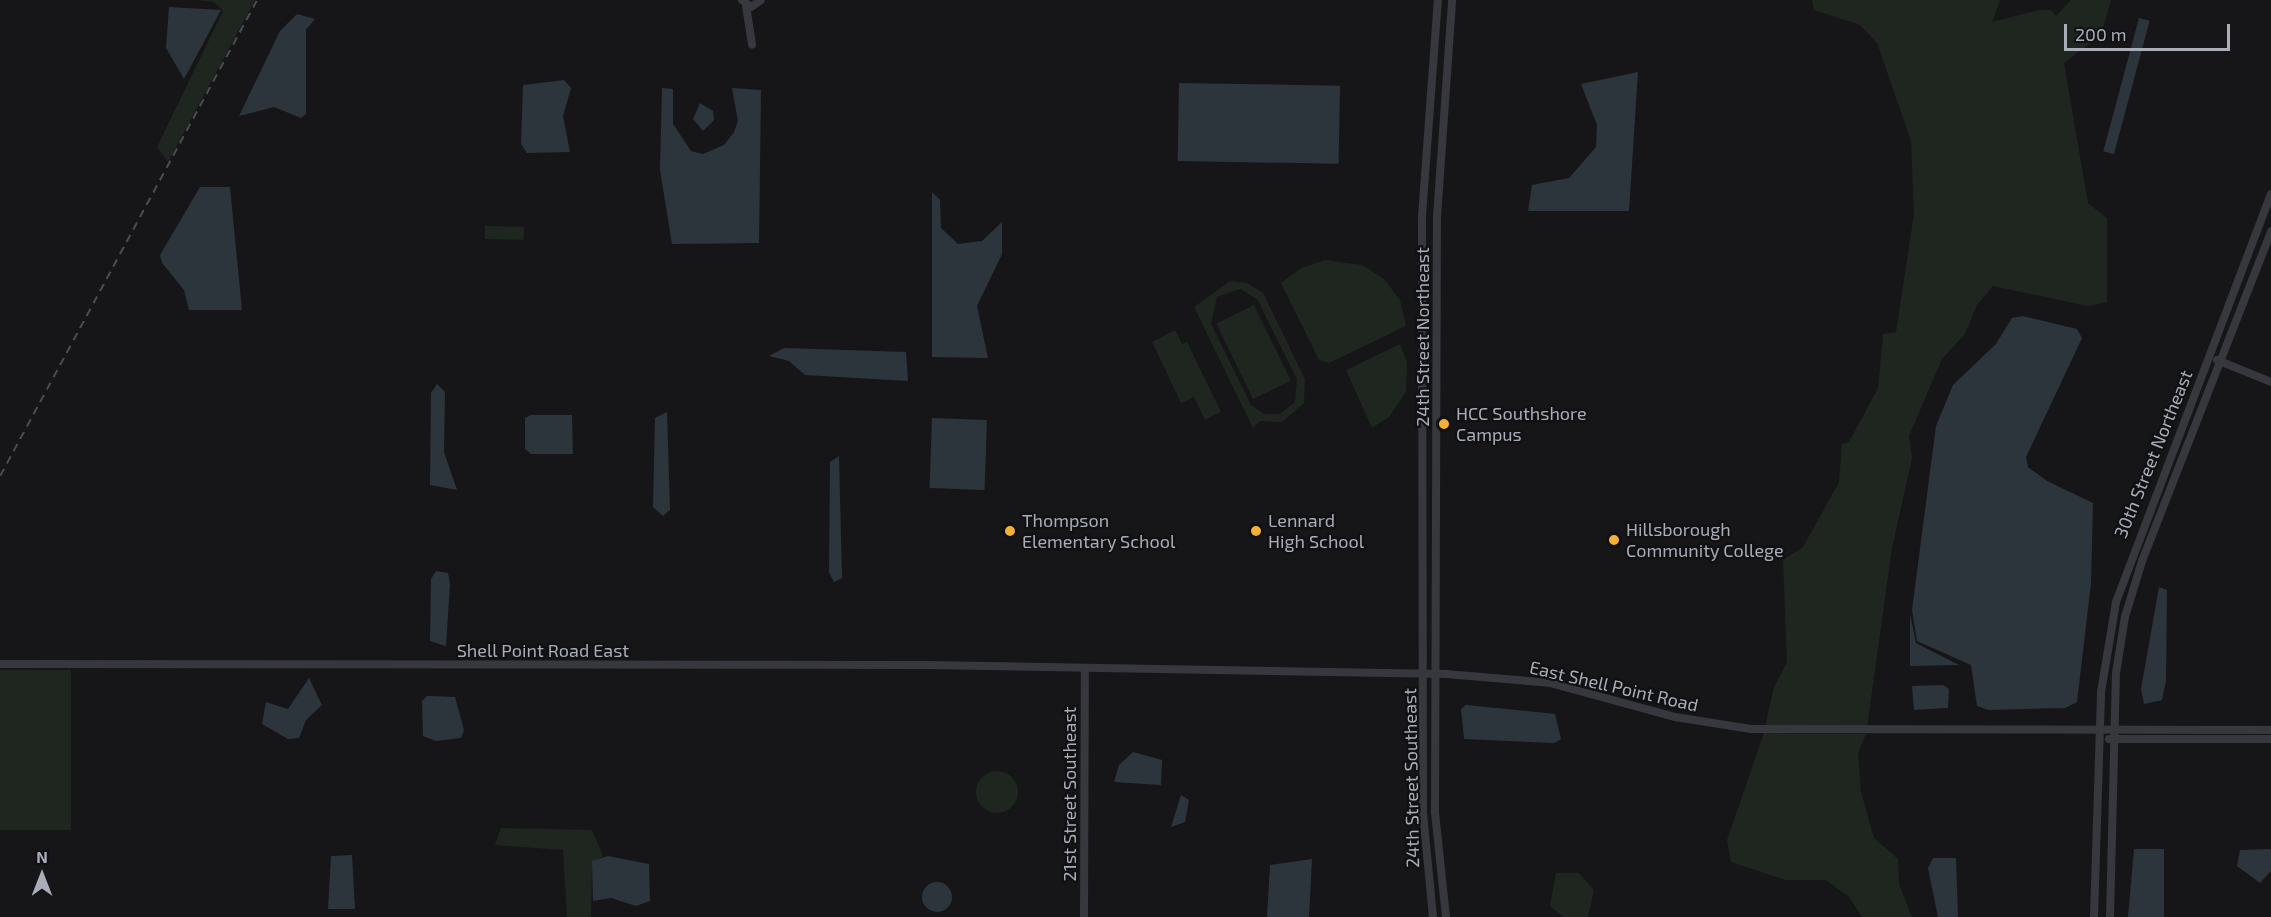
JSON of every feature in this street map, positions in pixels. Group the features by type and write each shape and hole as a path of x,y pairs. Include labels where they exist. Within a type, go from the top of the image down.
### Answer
{"street":[{"name":"24th Street Northeast","path":"1425,674 1422,182 1438,0"},
{"name":"24th Street Northeast","path":"1438,674 1437,200 1452,0"},
{"path":"751,23 760,3 742,2 751,23 752,45"},
{"name":"30th Street Northeast","path":"2094,917 2100,734 2107,641 2119,592 2271,195"},
{"name":"30th Street Northeast","path":"2110,917 2112,741 2116,673 2129,606 2219,361 2271,231"},
{"path":"2208,357 2271,382"},
{"name":"Shell Point Road East","path":"0,664 927,665 1085,671"},
{"name":"East Shell Point Road","path":"1085,671 1438,674 1550,682 1675,717 1751,729 2100,734 2113,731 2271,730"},
{"name":"21st Street Southeast","path":"1084,917 1085,671"},
{"name":"24th Street Southeast","path":"1425,674 1423,813 1433,917"},
{"name":"24th Street Southeast","path":"1438,674 1435,812 1446,917"},
{"path":"2100,734 2112,741 2271,740"}],"shaded area":[{"path":"195,0 255,0 168,162 157,147 223,11 214,2"},
{"path":"1812,0 2000,0 1992,22 2039,10 2051,10 2056,16 2071,0 2111,0 2101,35 2064,63 2088,203 2107,218 2107,302 2088,306 1993,286 1977,305 1965,334 1942,359 1909,436 1912,458 1892,548 1867,728 1765,726 1774,687 1787,662 1783,560 1803,547 1839,482 1842,444 1849,442 1878,388 1883,334 1896,332 1914,214 1911,141 1877,43 1860,25 1814,10"},
{"path":"169,7 221,10 184,79 166,48"},
{"path":"297,14 315,19 306,30 306,114 301,118 274,107 239,116 280,31"},
{"path":"2139,18 2150,21 2114,154 2103,151"},
{"path":"1638,72 1629,211 1528,211 1532,185 1569,178 1596,147 1597,125 1581,84"},
{"path":"564,80 571,88 563,116 570,152 527,153 521,144 523,85"},
{"path":"1179,83 1340,86 1339,164 1178,161"},
{"path":"662,88 673,89 673,124 691,151 703,154 724,145 734,132 738,121 732,88 761,90 759,243 672,244 660,170"},
{"path":"700,103 713,111 714,120 703,131 693,119"},
{"path":"200,187 230,187 242,310 189,310 184,290 162,263 160,255"},
{"path":"932,192 940,200 941,228 958,244 982,241 1002,222 1002,254 977,306 988,358 932,357"},
{"path":"485,226 524,227 524,240 485,239"},
{"path":"1325,260 1362,265 1384,279 1400,300 1406,326 1329,363 1319,360 1281,283 1301,268"},
{"path":"1230,281 1247,283 1263,293 1305,379 1304,403 1282,422 1260,421 1253,428 1194,307","holes":["1240,289 1257,299 1297,379 1295,402 1280,414 1264,414 1251,405 1211,324 1217,297"]},
{"path":"1254,305 1291,380 1253,399 1216,323"},
{"path":"2023,316 2077,329 2082,338 2026,457 2028,467 2047,481 2093,503 2091,583 2077,702 2065,708 1989,710 1977,706 1971,665 1917,641 1912,610 1936,426 1953,385 1996,344 2012,318"},
{"path":"1175,330 1182,344 1187,342 1221,412 1205,420 1194,397 1181,403 1152,342"},
{"path":"1400,344 1407,362 1406,392 1389,417 1372,428 1346,370"},
{"path":"784,348 906,352 908,381 805,375 789,361 769,356"},
{"path":"437,384 445,392 444,452 457,490 430,485 431,393"},
{"path":"667,412 670,510 663,516 653,507 655,418"},
{"path":"531,415 572,415 573,454 531,454 525,449 525,418"},
{"path":"932,418 987,420 985,490 930,488"},
{"path":"839,456 842,578 834,582 829,572 830,462"},
{"path":"436,571 448,573 450,584 446,646 430,641 431,579"},
{"path":"2159,587 2167,590 2166,681 2162,700 2144,704 2141,689"},
{"path":"1910,614 1916,643 1959,665 1910,666"},
{"path":"0,670 71,670 71,830 0,830"},
{"path":"309,678 322,705 306,720 299,738 288,739 262,724 266,702 288,709"},
{"path":"1943,685 1949,689 1948,708 1914,710 1912,686"},
{"path":"427,696 455,697 464,730 461,738 436,741 423,736 422,701"},
{"path":"1466,705 1555,714 1561,739 1554,743 1464,739 1461,709"},
{"path":"1764,733 1866,734 1858,753 1861,792 1874,838 1898,859 1899,884 1912,917 1862,917 1849,897 1826,880 1785,880 1731,862 1727,840"},
{"path":"1133,752 1162,760 1161,785 1114,782 1119,765"},
{"path":"997,771 1012,777 1018,792 1012,807 997,813 982,807 976,792 982,777"},
{"path":"1181,795 1189,800 1185,822 1171,827"},
{"path":"501,828 592,830 603,856 592,866 591,917 567,917 563,850 495,845"},
{"path":"2134,849 2164,849 2164,917 2128,917"},
{"path":"2271,849 2271,871 2260,883 2237,866 2240,850"},
{"path":"352,855 355,909 328,909 331,856"},
{"path":"608,856 649,864 650,901 636,906 611,898 593,901 592,861"},
{"path":"1933,858 1956,858 1958,917 1938,917 1928,868"},
{"path":"1312,859 1309,917 1267,917 1270,865"},
{"path":"1556,873 1579,873 1594,890 1588,917 1563,917 1550,906"},
{"path":"937,882 947,887 952,897 947,907 937,912 927,907 922,897 927,887"}],"railway":[{"path":"0,476 257,0"}],"place":[{"name":"HCC Southshore Campus","path":"1444,424"},
{"name":"Thompson Elementary School","path":"1010,531"},
{"name":"Lennard High School","path":"1256,531"},
{"name":"Hillsborough Community College","path":"1614,540"}]}
